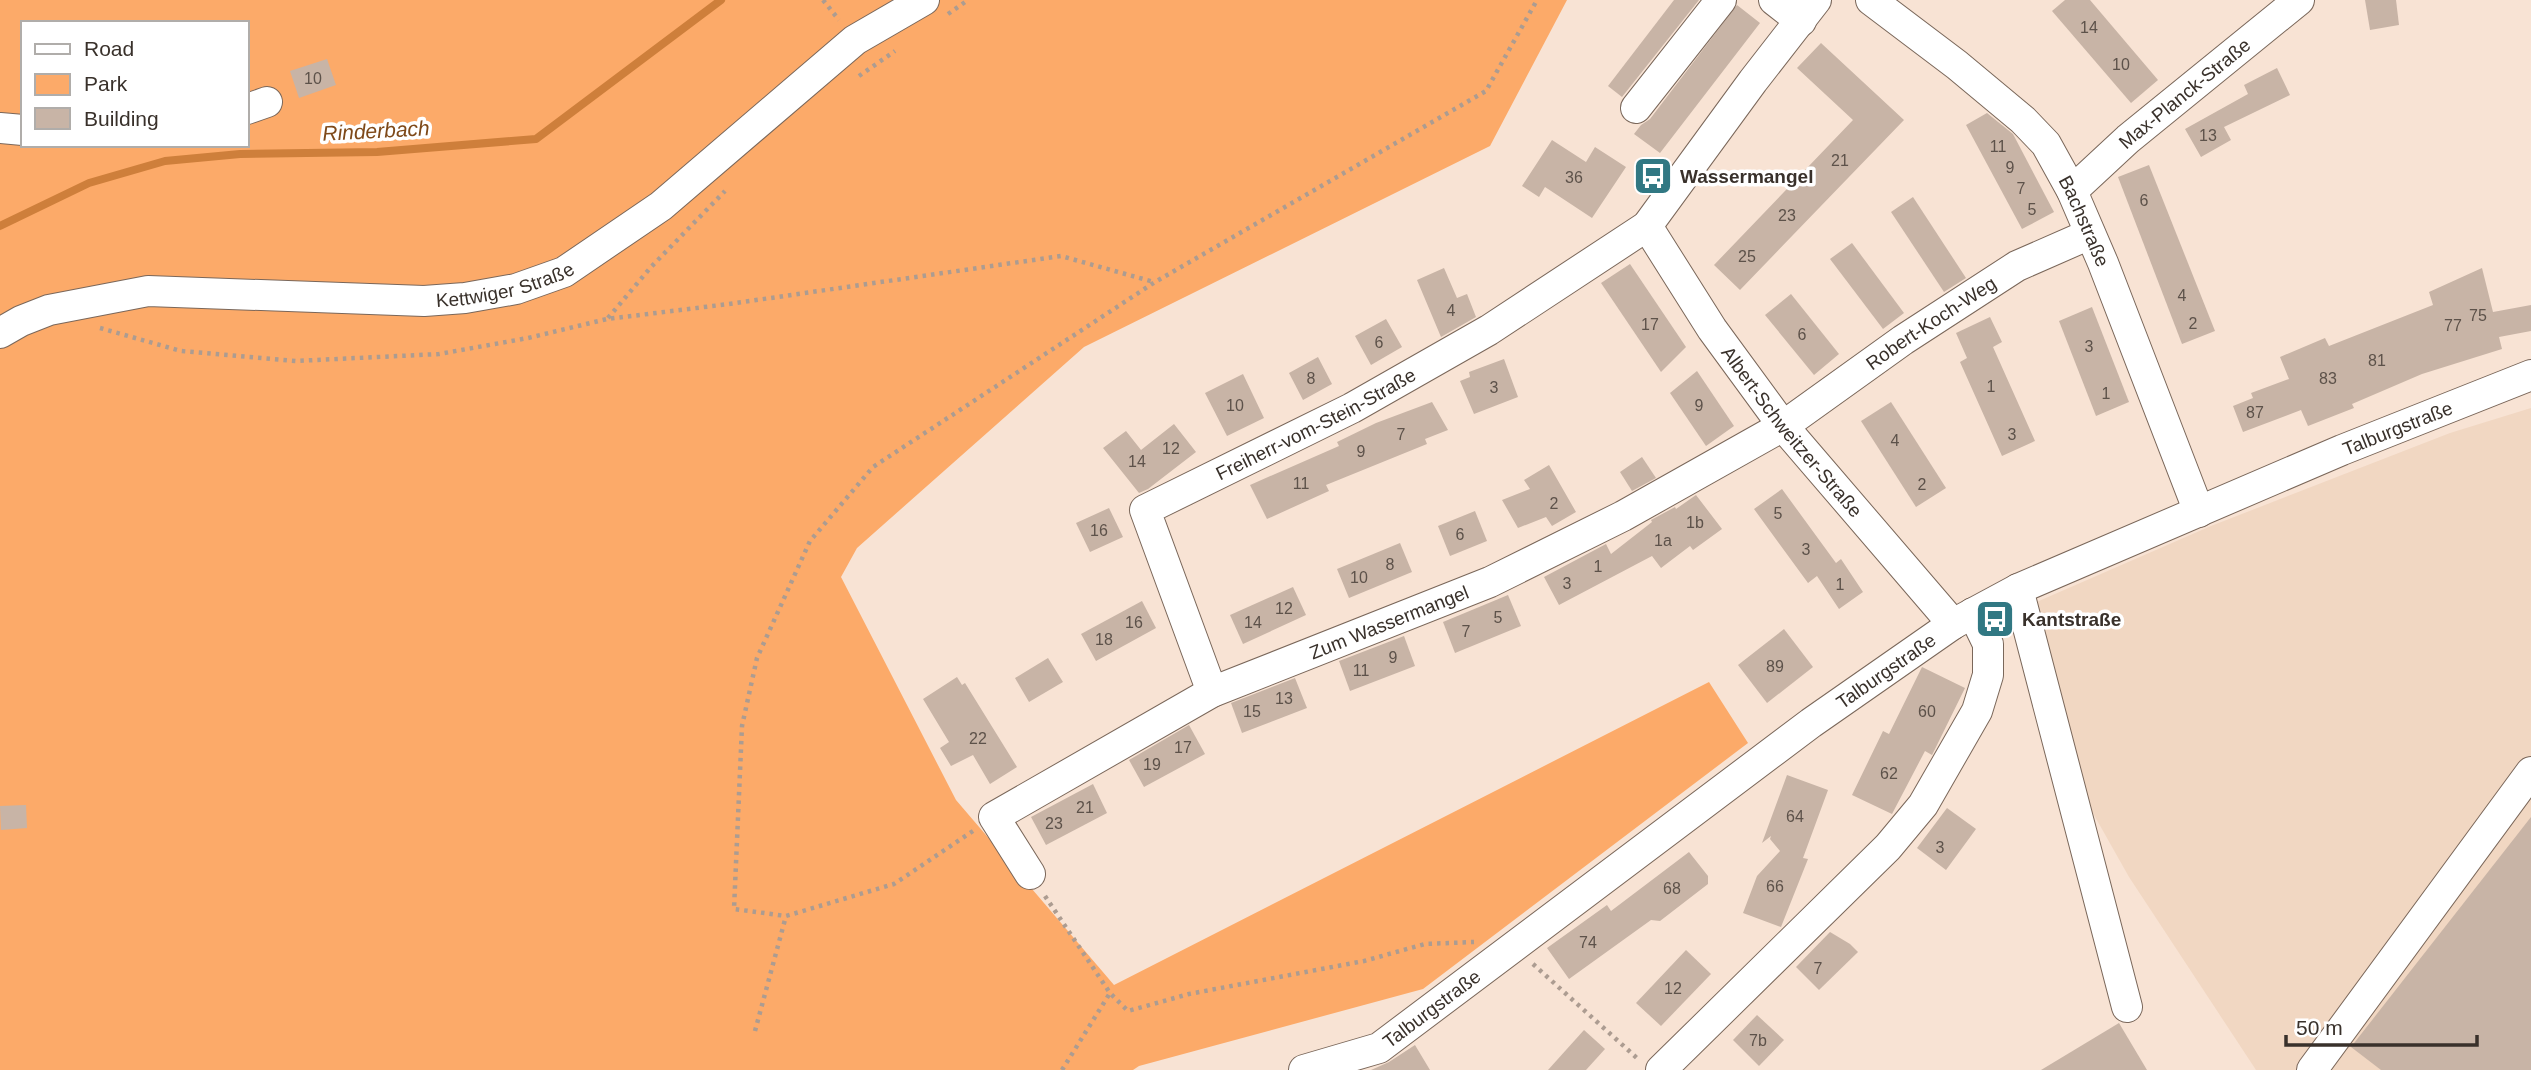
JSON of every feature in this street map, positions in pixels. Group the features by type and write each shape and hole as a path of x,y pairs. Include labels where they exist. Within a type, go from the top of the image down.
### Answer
{"street":[{"path":"1636,108 1721,0"},
{"path":"1647,226 1808,10 1774,0"},
{"name":"Bachstraße","path":"1871,0 1957,65 2023,120 2046,144 2072,191 2090,234 2199,512"},
{"name":"Max-Planck-Straße","path":"2072,191 2128,139 2299,0"},
{"name":"Kettwiger Straße","path":"0,333 49,310 148,291 424,301 465,299 516,289 565,272 661,206 855,40 931,10"},
{"path":"0,128 21,131"},
{"name":"Albert-Schweitzer-Straße","path":"1647,226 1712,329 1783,426 1963,619"},
{"name":"Freiherr-vom-Stein-Straße","path":"1212,692 1145,510 1352,408 1489,330 1647,226"},
{"name":"Robert-Koch-Weg","path":"1783,426 1903,340 2017,266 2090,234"},
{"name":"Talburgstraße","path":"1304,1070 1379,1048 1800,731 1963,619 2018,589 2342,450 2531,375"},
{"name":"Zum Wassermangel","path":"994,817 1212,692 1490,582 1623,516 1783,426"},
{"path":"2018,589 2127,1007"},
{"path":"1652,1067 1888,847 1923,805 1977,711 1988,675 1988,644 1963,619"},
{"path":"2312,1070 2531,772"},
{"path":"994,817 1030,874"}],"path":[{"path":"931,10 968,0"},
{"path":"994,817 894,884 786,916 734,909 741,726 757,658 810,541 873,467 1155,282 1486,91 1537,0"},
{"path":"854,79 899,49"},
{"path":"607,319 651,267 734,181"},
{"path":"88,327 181,351 296,360 439,354 528,338 607,319 1060,256 1155,282"},
{"path":"1030,874 1110,993 1128,1011 1189,994 1364,961 1425,944 1506,941 1652,1067"},
{"path":"755,1031 786,916"},
{"path":"1062,1070 1110,993"}],"shaded area":[{"path":"2531,408 2531,1070 2256,1070 2129,877 2072,776 2032,604 2211,526 2450,433"}],"green space":[{"path":"0,0 1567,0 1490,146 1084,347 857,548 841,577 956,800 1114,985 1709,682 1748,743 1423,989 1139,1066 1133,1070 0,1070"}],"building":[{"path":"1674,0 1699,0 1622,97 1608,86"},
{"path":"2065,0 2090,0 2158,80 2131,103 2052,11"},
{"path":"2365,0 2396,0 2399,25 2370,30"},
{"path":"1737,5 1760,23 1660,153 1634,134 1650,119"},
{"path":"1821,43 1904,120 1740,290 1714,265 1853,120 1797,68"},
{"path":"327,59 336,85 299,98 290,71"},
{"path":"2277,68 2290,95 2224,127 2231,140 2201,157 2185,129 2248,94 2244,85"},
{"path":"1987,113 2013,134 2054,212 2022,229 1966,125"},
{"path":"1552,140 1586,162 1595,147 1626,167 1592,218 1545,187 1539,197 1522,186"},
{"path":"2149,165 2215,331 2182,344 2118,177"},
{"path":"1913,197 1966,278 1944,292 1891,212"},
{"path":"1852,243 1904,313 1883,329 1830,259"},
{"path":"1630,264 1686,347 1661,372 1601,283"},
{"path":"1444,268 1457,298 1467,294 1476,317 1441,337 1417,280"},
{"path":"2482,268 2493,312 2531,305 2531,331 2499,337 2502,349 2422,374 2352,404 2354,408 2308,426 2301,410 2243,432 2233,406 2253,398 2251,393 2289,379 2280,357 2325,338 2329,346 2433,305 2429,292"},
{"path":"1791,294 1839,354 1814,375 1765,315"},
{"path":"2092,307 2129,402 2096,416 2059,321"},
{"path":"1990,317 2002,342 1993,347 2035,441 2002,456 1960,362 1967,358 1956,333"},
{"path":"1386,319 1402,347 1371,365 1355,336"},
{"path":"1318,357 1332,384 1303,400 1289,373"},
{"path":"1504,359 1518,397 1474,414 1460,381 1470,377 1469,372"},
{"path":"1697,371 1734,426 1706,446 1670,393"},
{"path":"1243,374 1264,418 1227,436 1205,393"},
{"path":"1432,402 1448,430 1425,439 1427,444 1326,485 1329,491 1267,519 1250,485 1339,446 1337,442 1376,423"},
{"path":"1891,402 1946,488 1916,507 1861,421"},
{"path":"1174,424 1196,452 1139,493 1103,448 1126,431 1141,450"},
{"path":"1642,457 1656,478 1632,491 1620,472"},
{"path":"1549,465 1576,512 1552,526 1546,517 1518,528 1502,500 1530,489 1524,480"},
{"path":"1782,489 1836,563 1841,559 1863,592 1839,609 1817,576 1808,583 1754,509"},
{"path":"1696,495 1722,529 1693,550 1690,546 1661,568 1652,556 1559,605 1544,577 1606,544 1611,554 1652,522 1651,520 1675,507 1676,509"},
{"path":"1109,508 1123,537 1090,552 1076,523"},
{"path":"1475,511 1487,541 1450,556 1438,526"},
{"path":"1400,543 1412,572 1349,598 1337,569"},
{"path":"1293,587 1306,615 1243,644 1230,615"},
{"path":"1508,595 1521,626 1455,653 1443,622"},
{"path":"1142,601 1156,628 1096,661 1081,634"},
{"path":"1784,629 1813,667 1767,703 1738,665"},
{"path":"1404,636 1415,666 1350,691 1339,661"},
{"path":"1048,658 1063,682 1029,702 1015,678"},
{"path":"1922,667 1965,688 1932,755 1925,751 1892,814 1852,795 1883,731 1889,734"},
{"path":"957,677 962,685 965,683 1017,767 990,784 973,755 951,766 940,748 949,742 923,699"},
{"path":"1295,678 1307,708 1242,733 1231,703"},
{"path":"1189,725 1205,754 1144,787 1129,760"},
{"path":"1787,775 1828,790 1803,858 1808,859 1781,927 1743,913 1757,876 1780,851 1770,839 1771,836 1762,843"},
{"path":"1093,784 1107,813 1046,845 1031,817"},
{"path":"26,805 27,828 1,830 0,806"},
{"path":"1947,808 1976,829 1946,870 1917,848"},
{"path":"2531,817 2531,1070 2381,1070 2351,1047"},
{"path":"1689,852 1708,876 1708,884 1660,921 1651,920 1569,979 1547,948 1607,905 1611,911"},
{"path":"1830,932 1858,952 1819,990 1796,967"},
{"path":"1686,950 1711,974 1661,1026 1636,1003"},
{"path":"1757,1015 1784,1040 1759,1066 1733,1040"},
{"path":"2119,1023 2147,1070 2041,1070"},
{"path":"1584,1030 1605,1049 1586,1070 1548,1070"},
{"path":"1415,1045 1430,1070 1371,1070 1389,1062"}],"waterway":[{"name":"Rinderbach","path":"0,226 89,183 165,161 240,154 377,152 536,139 721,0"}],"place":[{"name":"Wassermangel","path":"1653,176"},
{"name":"Kantstraße","path":"1995,619"}]}
